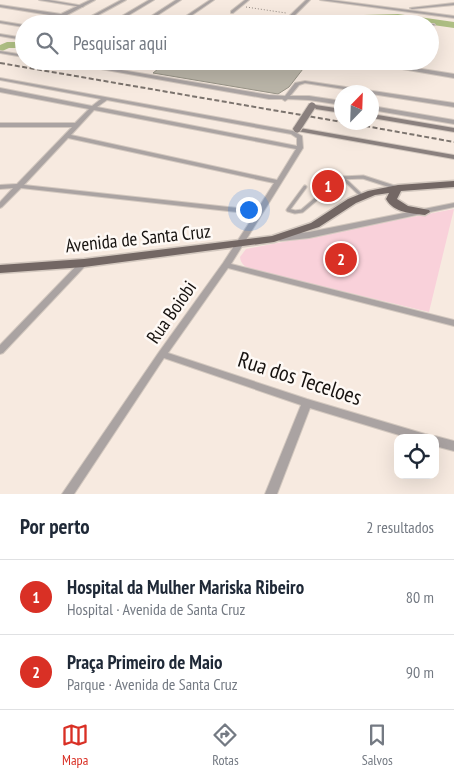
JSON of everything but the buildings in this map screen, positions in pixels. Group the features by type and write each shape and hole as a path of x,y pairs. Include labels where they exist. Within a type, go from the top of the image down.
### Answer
{"main road":[{"path":"334,110 312,106 297,129 451,157"},
{"path":"379,117 454,130"},
{"name":"Avenida de Santa Cruz","path":"0,269 84,263 239,245 280,238 315,226 362,196 398,188 454,184"},
{"path":"398,188 392,194 391,199 393,203 405,209 425,212"}],"street":[{"path":"41,0 82,6"},
{"path":"65,15 93,0"},
{"path":"96,15 124,0"},
{"path":"126,15 152,0"},
{"path":"155,15 179,0"},
{"path":"190,15 212,0"},
{"path":"232,12 247,0"},
{"path":"293,14 308,0"},
{"path":"322,0 454,17"},
{"path":"362,5 364,0"},
{"path":"411,10 414,0"},
{"path":"411,10 454,4"},
{"path":"0,6 57,15"},
{"path":"0,22 15,24"},
{"path":"0,35 15,38"},
{"path":"1,52 15,54"},
{"path":"112,70 285,99 309,98 334,102"},
{"path":"422,70 454,76"},
{"path":"0,79 297,135 301,140 300,148 0,90"},
{"path":"0,84 7,80"},
{"path":"285,99 298,84 306,82 454,105"},
{"path":"0,206 93,108 105,99"},
{"path":"379,109 454,122"},
{"path":"200,128 209,118"},
{"path":"0,125 77,125"},
{"path":"67,136 277,182"},
{"name":"Rua Boiobi","path":"68,494 162,354 226,265 257,212 300,148"},
{"path":"0,187 18,186 257,212"},
{"name":"Avenida de Santa Cruz","path":"280,238 310,235 454,205"},
{"path":"0,351 84,263"},
{"path":"226,265 454,323"},
{"name":"Rua dos Teceloes","path":"162,354 308,403 412,434"},
{"path":"271,494 308,403"},
{"path":"439,442 454,446"}],"lane":[{"path":"343,178 362,196"},
{"path":"305,187 288,210 291,212 301,212 338,179 369,178 398,188"}],"path":[{"path":"240,6 293,14"}],"shaded area":[{"path":"454,209 429,312 250,269 240,259 246,249"}],"waterway":[{"path":"439,23 454,25"},
{"path":"0,49 7,45 15,45"}],"railway":[{"path":"0,63 15,66"},
{"path":"41,70 334,121"},
{"path":"379,128 454,142"}],"place":[{"name":"Hospital da Mulher Mariska Ribeiro","path":"328,186"},
{"name":"Praça Primeiro de Maio","path":"341,259"}]}
